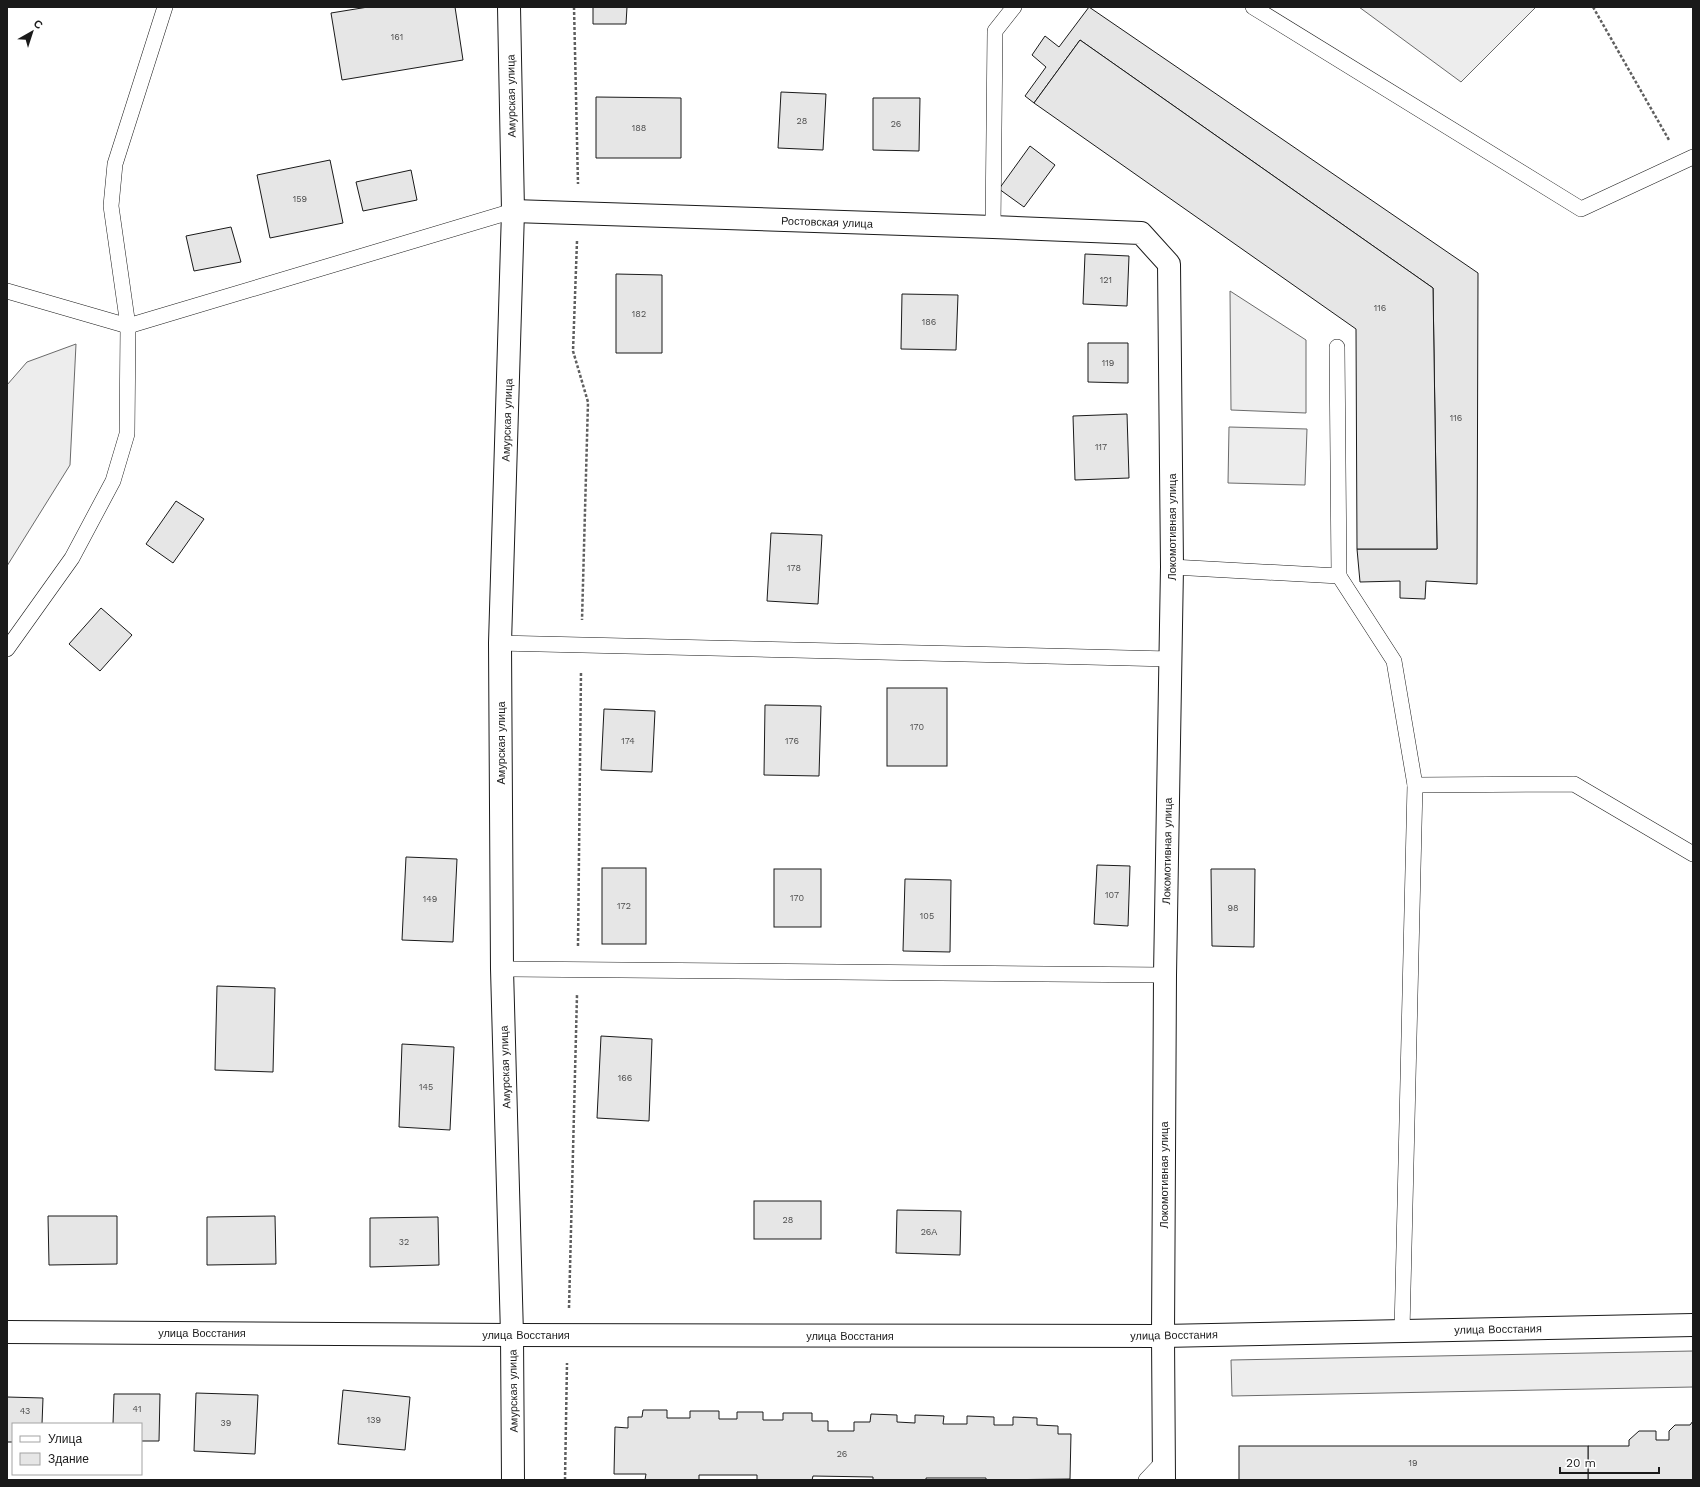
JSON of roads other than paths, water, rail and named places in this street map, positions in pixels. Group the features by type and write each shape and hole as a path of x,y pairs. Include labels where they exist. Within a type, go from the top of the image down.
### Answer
{"street":[{"name":"Амурская улица","path":"509,7 513,211 500,643 502,970 512,1335 514,1480"},
{"name":"Ростовская улица","path":"513,211 1141,233"},
{"name":"Локомотивная улица","path":"1141,233 1169,264 1172,566 1165,975 1163,1336 1164,1471"},
{"name":"улица Восстания","path":"7,1332 512,1335 1163,1336 1693,1325"}],"lane":[{"path":"7,649 72,558 113,481 128,434 128,326 111,206 115,164 165,7"},
{"path":"993,227 994,31 1014,7"},
{"path":"1253,7 1581,209 1687,160"},
{"path":"7,290 128,326 513,211"},
{"path":"1337,347 1339,576 1394,661 1415,784 1402,1331"},
{"path":"1172,566 1339,576"},
{"path":"500,643 1170,659"},
{"path":"1415,784 1574,784 1693,854"},
{"path":"502,970 1165,975"},
{"path":"1146,1480 1164,1471"}]}
